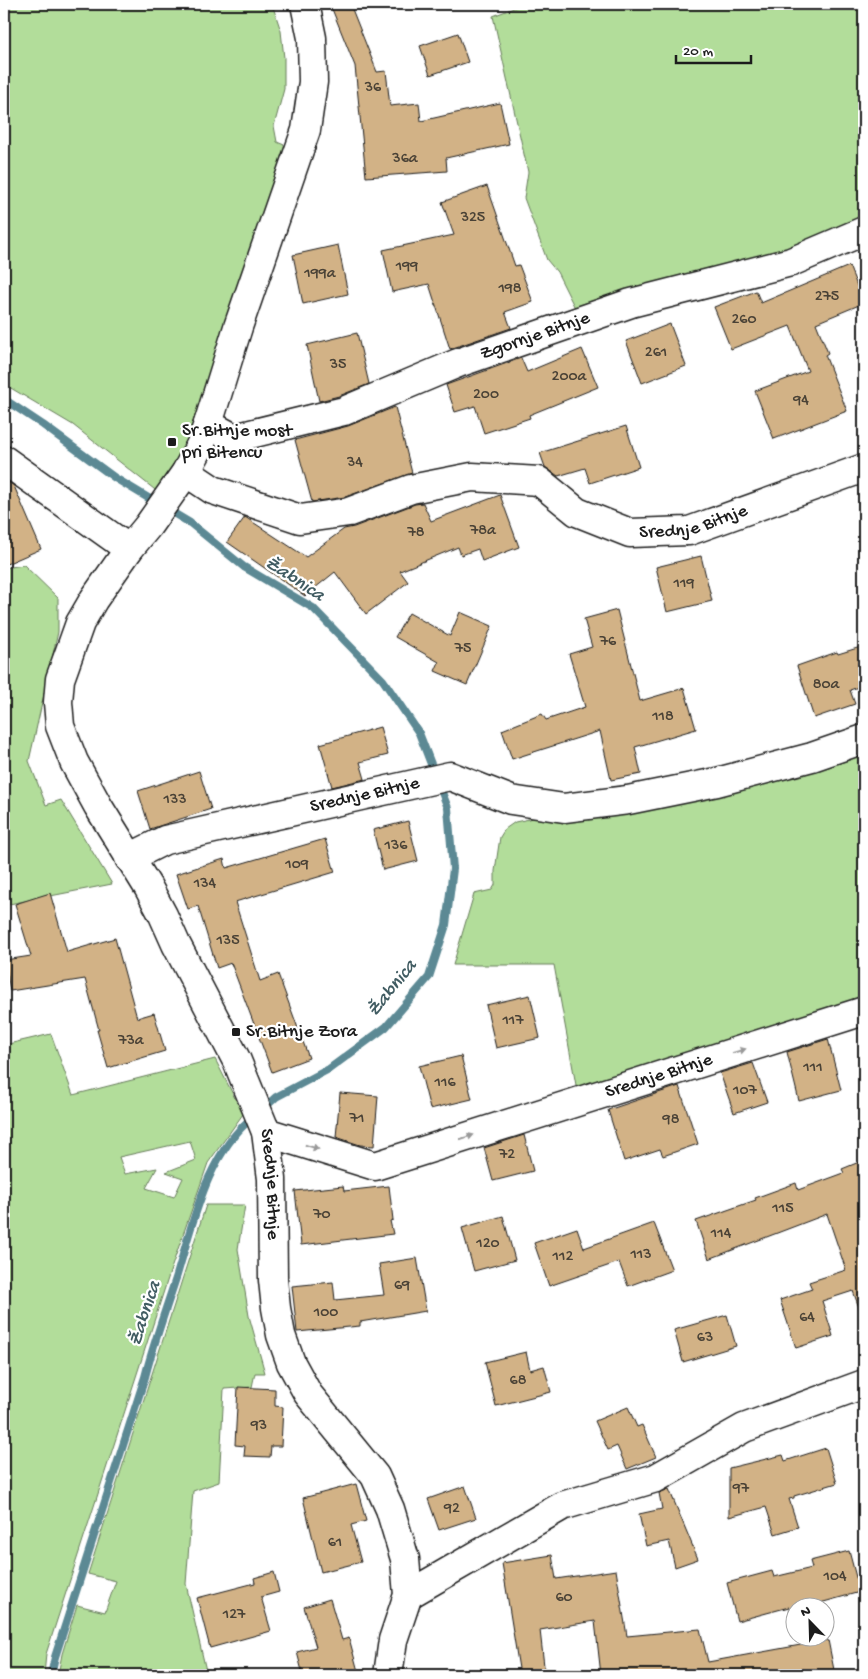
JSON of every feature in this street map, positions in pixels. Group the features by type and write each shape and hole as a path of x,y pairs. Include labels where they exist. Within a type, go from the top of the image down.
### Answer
{"street":[{"path":"266,1132 237,1061 176,944 163,915 74,762 60,726 58,702 60,679 80,623 94,599 129,549 182,478 200,446 208,424 238,327 306,130 313,82 312,38 305,4"},
{"name":"Zgornje Bitnje","path":"208,424 234,438 344,411 458,363 582,320 631,304 791,262 864,231"},
{"path":"4,460 129,549"},
{"name":"Srednje Bitnje","path":"182,478 300,519 349,512 411,489 472,477 539,481 577,512 630,533 689,530 864,468"},
{"name":"Srednje Bitnje","path":"129,858 165,840 450,776 510,800 564,808 628,800 717,782 812,757 864,739"},
{"name":"Srednje Bitnje","path":"388,1675 393,1640 408,1595 405,1559 390,1508 375,1476 308,1394 291,1363 281,1335 276,1308 272,1179 266,1132 375,1166 864,1011"},
{"path":"408,1595 562,1506 656,1478 744,1428 864,1384"}],"green space":[{"path":"4,4 272,4 281,31 284,58 284,89 274,126 277,142 289,147 195,434 159,493 73,425 4,384"},
{"path":"524,4 864,4 864,223 813,244 577,312 557,272 547,260 524,198 528,172 493,16"},
{"path":"24,565 58,598 58,632 29,761 46,805 61,800 112,884 4,905 4,568"},
{"path":"864,748 864,1004 578,1096 554,965 453,965 474,894 492,890 495,885 500,837 505,829 515,822"},
{"path":"51,1034 73,1095 215,1059 243,1114 208,1163 171,1269 46,1654 44,1675 4,1675 4,1045","holes":["190,1141 196,1160 166,1172 183,1178 174,1197 146,1188 157,1168 125,1174 119,1157"]},
{"path":"206,1205 245,1205 238,1249 249,1316 265,1373 255,1373 252,1387 224,1389 219,1482 193,1491 186,1584 207,1675 58,1675 62,1654 77,1605 105,1612 116,1581 88,1574"}],"building":[{"path":"330,4 350,4 377,72 386,71 390,106 419,103 421,121 500,103 509,144 446,158 447,171 366,177 355,66"},
{"path":"458,33 468,62 430,75 420,46"},
{"path":"487,186 515,266 519,265 533,302 505,312 511,328 450,349 429,284 392,292 383,250 454,235 442,202"},
{"path":"338,245 348,294 303,304 293,255"},
{"path":"849,266 864,303 816,323 828,353 825,355 847,411 774,439 755,391 808,371 790,326 731,349 714,307 756,291 761,303"},
{"path":"670,324 686,366 642,383 626,341"},
{"path":"357,333 369,384 339,396 319,401 307,345"},
{"path":"582,349 598,387 529,415 530,418 484,433 475,406 455,412 446,385 521,358 527,372"},
{"path":"395,407 412,473 345,497 312,502 295,440 348,426"},
{"path":"626,426 639,467 590,483 585,468 558,476 545,467 540,453"},
{"path":"4,479 14,486 41,549 4,565"},
{"path":"500,495 519,547 482,561 478,549 461,555 458,547 400,571 408,582 366,614 335,572 305,596 227,542 245,517 306,557 344,529 415,504 423,503 431,521"},
{"path":"701,556 712,601 667,612 656,567"},
{"path":"617,610 640,701 684,688 696,729 635,747 641,774 611,780 600,731 512,759 502,730 542,714 546,720 585,707 569,654 592,647 584,619"},
{"path":"460,612 492,626 467,685 435,671 439,662 395,637 409,613 450,636"},
{"path":"864,646 864,685 850,690 855,704 814,718 797,666 837,652 838,654"},
{"path":"380,727 388,755 360,762 365,779 332,787 320,744"},
{"path":"199,771 211,809 150,829 138,791"},
{"path":"408,821 418,861 383,870 373,830"},
{"path":"325,839 335,872 235,902 260,981 278,974 309,1058 272,1072 231,963 217,968 198,906 188,909 176,874 224,859 226,868"},
{"path":"50,893 67,952 115,938 137,1018 154,1013 165,1051 108,1068 85,979 10,991 5,960 31,956 15,904"},
{"path":"530,995 540,1038 496,1048 486,1005"},
{"path":"828,1039 841,1090 799,1101 787,1052"},
{"path":"461,1056 472,1099 430,1109 419,1066"},
{"path":"753,1063 767,1102 734,1113 720,1073"},
{"path":"679,1086 698,1144 663,1156 660,1149 624,1161 608,1110"},
{"path":"340,1093 378,1096 374,1146 360,1145 336,1137"},
{"path":"524,1135 533,1171 493,1181 484,1148"},
{"path":"864,1160 864,1312 861,1313 853,1291 822,1301 833,1336 796,1348 780,1300 812,1289 809,1282 846,1270 827,1214 709,1259 696,1221 756,1200 755,1198 796,1183 798,1190 844,1173 842,1169"},
{"path":"343,1186 344,1191 389,1186 393,1220 390,1221 393,1234 301,1245 295,1191"},
{"path":"503,1216 515,1260 474,1271 462,1228"},
{"path":"654,1223 672,1270 628,1286 619,1262 549,1286 534,1243 577,1228 584,1248"},
{"path":"417,1258 426,1311 360,1322 360,1326 297,1332 292,1286 333,1282 335,1300 384,1295 379,1264"},
{"path":"727,1315 736,1346 683,1362 674,1330"},
{"path":"526,1352 530,1370 544,1366 551,1392 496,1406 485,1362"},
{"path":"238,1387 275,1389 275,1406 283,1407 281,1446 271,1446 270,1457 244,1456 245,1446 235,1445"},
{"path":"628,1407 637,1427 642,1425 656,1457 627,1469 617,1446 608,1450 595,1421"},
{"path":"826,1448 837,1483 789,1499 798,1527 775,1534 766,1507 729,1517 729,1468 783,1455 785,1461"},
{"path":"356,1484 366,1521 351,1525 361,1562 321,1572 303,1498"},
{"path":"465,1486 476,1518 439,1530 428,1499"},
{"path":"669,1489 698,1559 675,1567 669,1541 646,1546 639,1514 662,1509 659,1493"},
{"path":"849,1551 860,1592 836,1599 836,1596 786,1596 786,1608 737,1621 727,1583 772,1571 774,1577 812,1568 810,1561"},
{"path":"552,1555 556,1579 616,1570 627,1636 700,1629 708,1662 795,1646 829,1646 835,1675 601,1675 595,1621 540,1630 545,1675 520,1675 502,1563"},
{"path":"274,1572 279,1592 261,1597 271,1631 210,1648 197,1598 255,1583 254,1578"},
{"path":"330,1599 342,1640 349,1638 359,1675 303,1675 297,1652 316,1647 304,1607"}],"waterway":[{"name":"Žabnica","path":"4,399 115,478 190,523 244,567 313,608 383,680 419,733 448,808 453,869 446,925 429,977 386,1027 329,1069 276,1097 263,1109"},
{"name":"Žabnica","path":"51,1675 55,1657 145,1377 196,1210 213,1168 238,1131 254,1116"}],"place":[{"name":"Sr.Bitnje most pri Bitencu","path":"172,442"},
{"name":"Sr.Bitnje Zora","path":"236,1032"}]}
